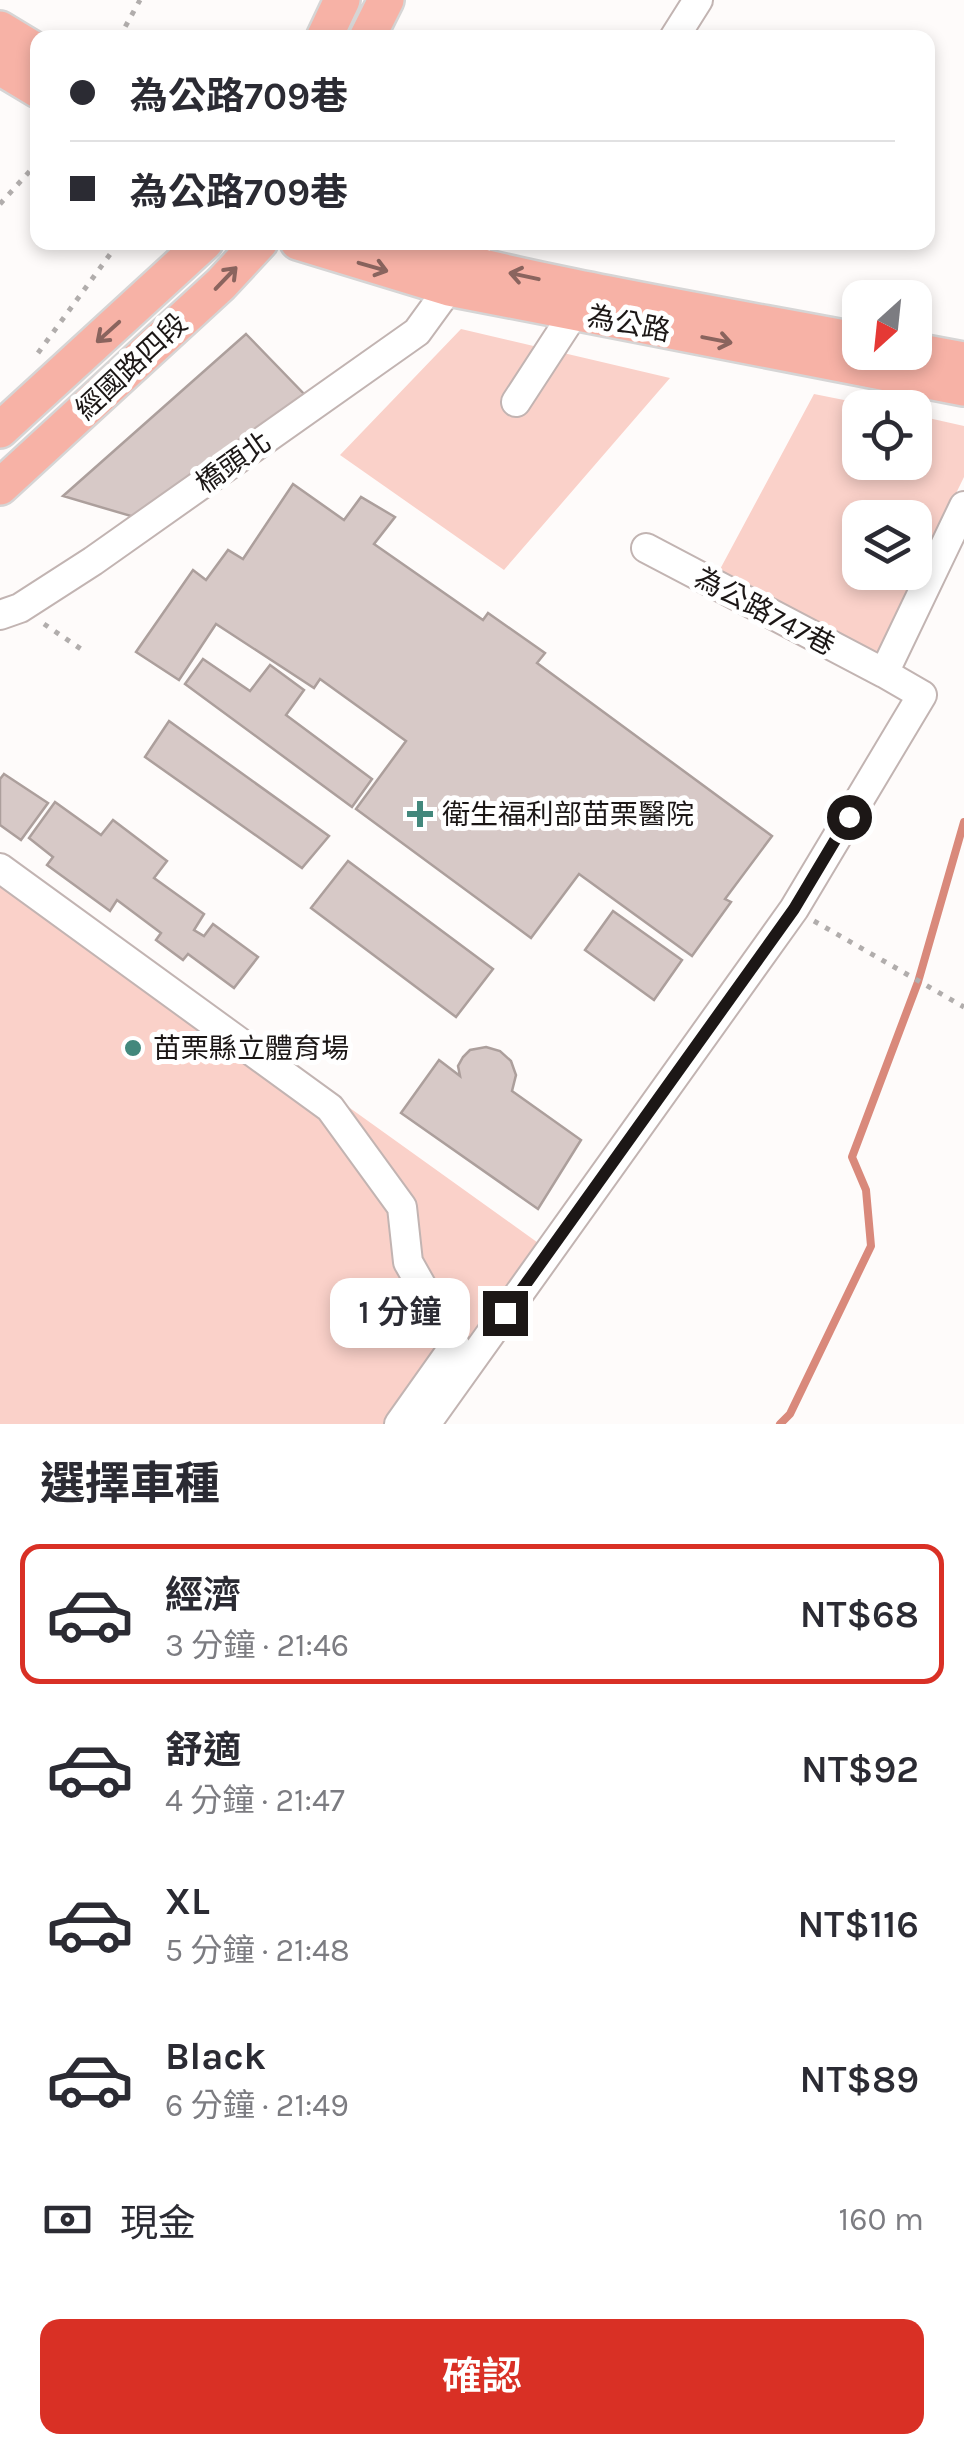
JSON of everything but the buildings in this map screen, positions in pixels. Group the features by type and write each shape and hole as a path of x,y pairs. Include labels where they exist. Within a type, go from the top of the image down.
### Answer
{"main road":[{"path":"328,30 342,0"},
{"path":"371,30 386,0"},
{"path":"0,28 30,47"},
{"path":"0,67 30,85"},
{"name":"經國路四段","path":"0,430 197,250"},
{"name":"經國路四段","path":"0,486 221,284 253,250"},
{"name":"為公路","path":"355,250 463,265"},
{"name":"為公路","path":"411,250 576,300 964,388"},
{"name":"為公路","path":"576,300 842,338"},
{"path":"932,354 964,360"}],"street":[{"path":"679,30 698,0"},
{"name":"橋頭北","path":"10,612 93,561 417,332 463,265"},
{"path":"516,402 576,300"},
{"path":"884,673 964,506"},
{"name":"為公路747巷","path":"646,548 922,695 794,909"},
{"path":"0,868 330,1108 402,1206 408,1262 455,1345 399,1424"},
{"path":"426,1424 794,909"}],"path":[{"path":"123,30 140,0"},
{"path":"0,204 30,171"},
{"path":"32,360 113,250"},
{"path":"10,612 84,652"},
{"path":"794,909 964,1007"}],"shaded area":[{"path":"461,329 670,378 504,570 340,455"},
{"path":"814,394 842,400 842,480 932,480 932,419 964,426 964,477 932,542 932,500 842,500 842,590 909,590 877,655 718,573"},
{"name":"苗栗縣立體育場","path":"0,857 541,1245 410,1424 0,1424"}],"waterway":[{"path":"780,1424 790,1414 871,1246 866,1190 852,1157 918,982 964,822"}],"place":[{"name":"衛生福利部苗栗醫院","path":"420,814"},
{"name":"苗栗縣立體育場","path":"133,1048"}],"route":[{"path":"505,1313 794,909 849,817"}]}
